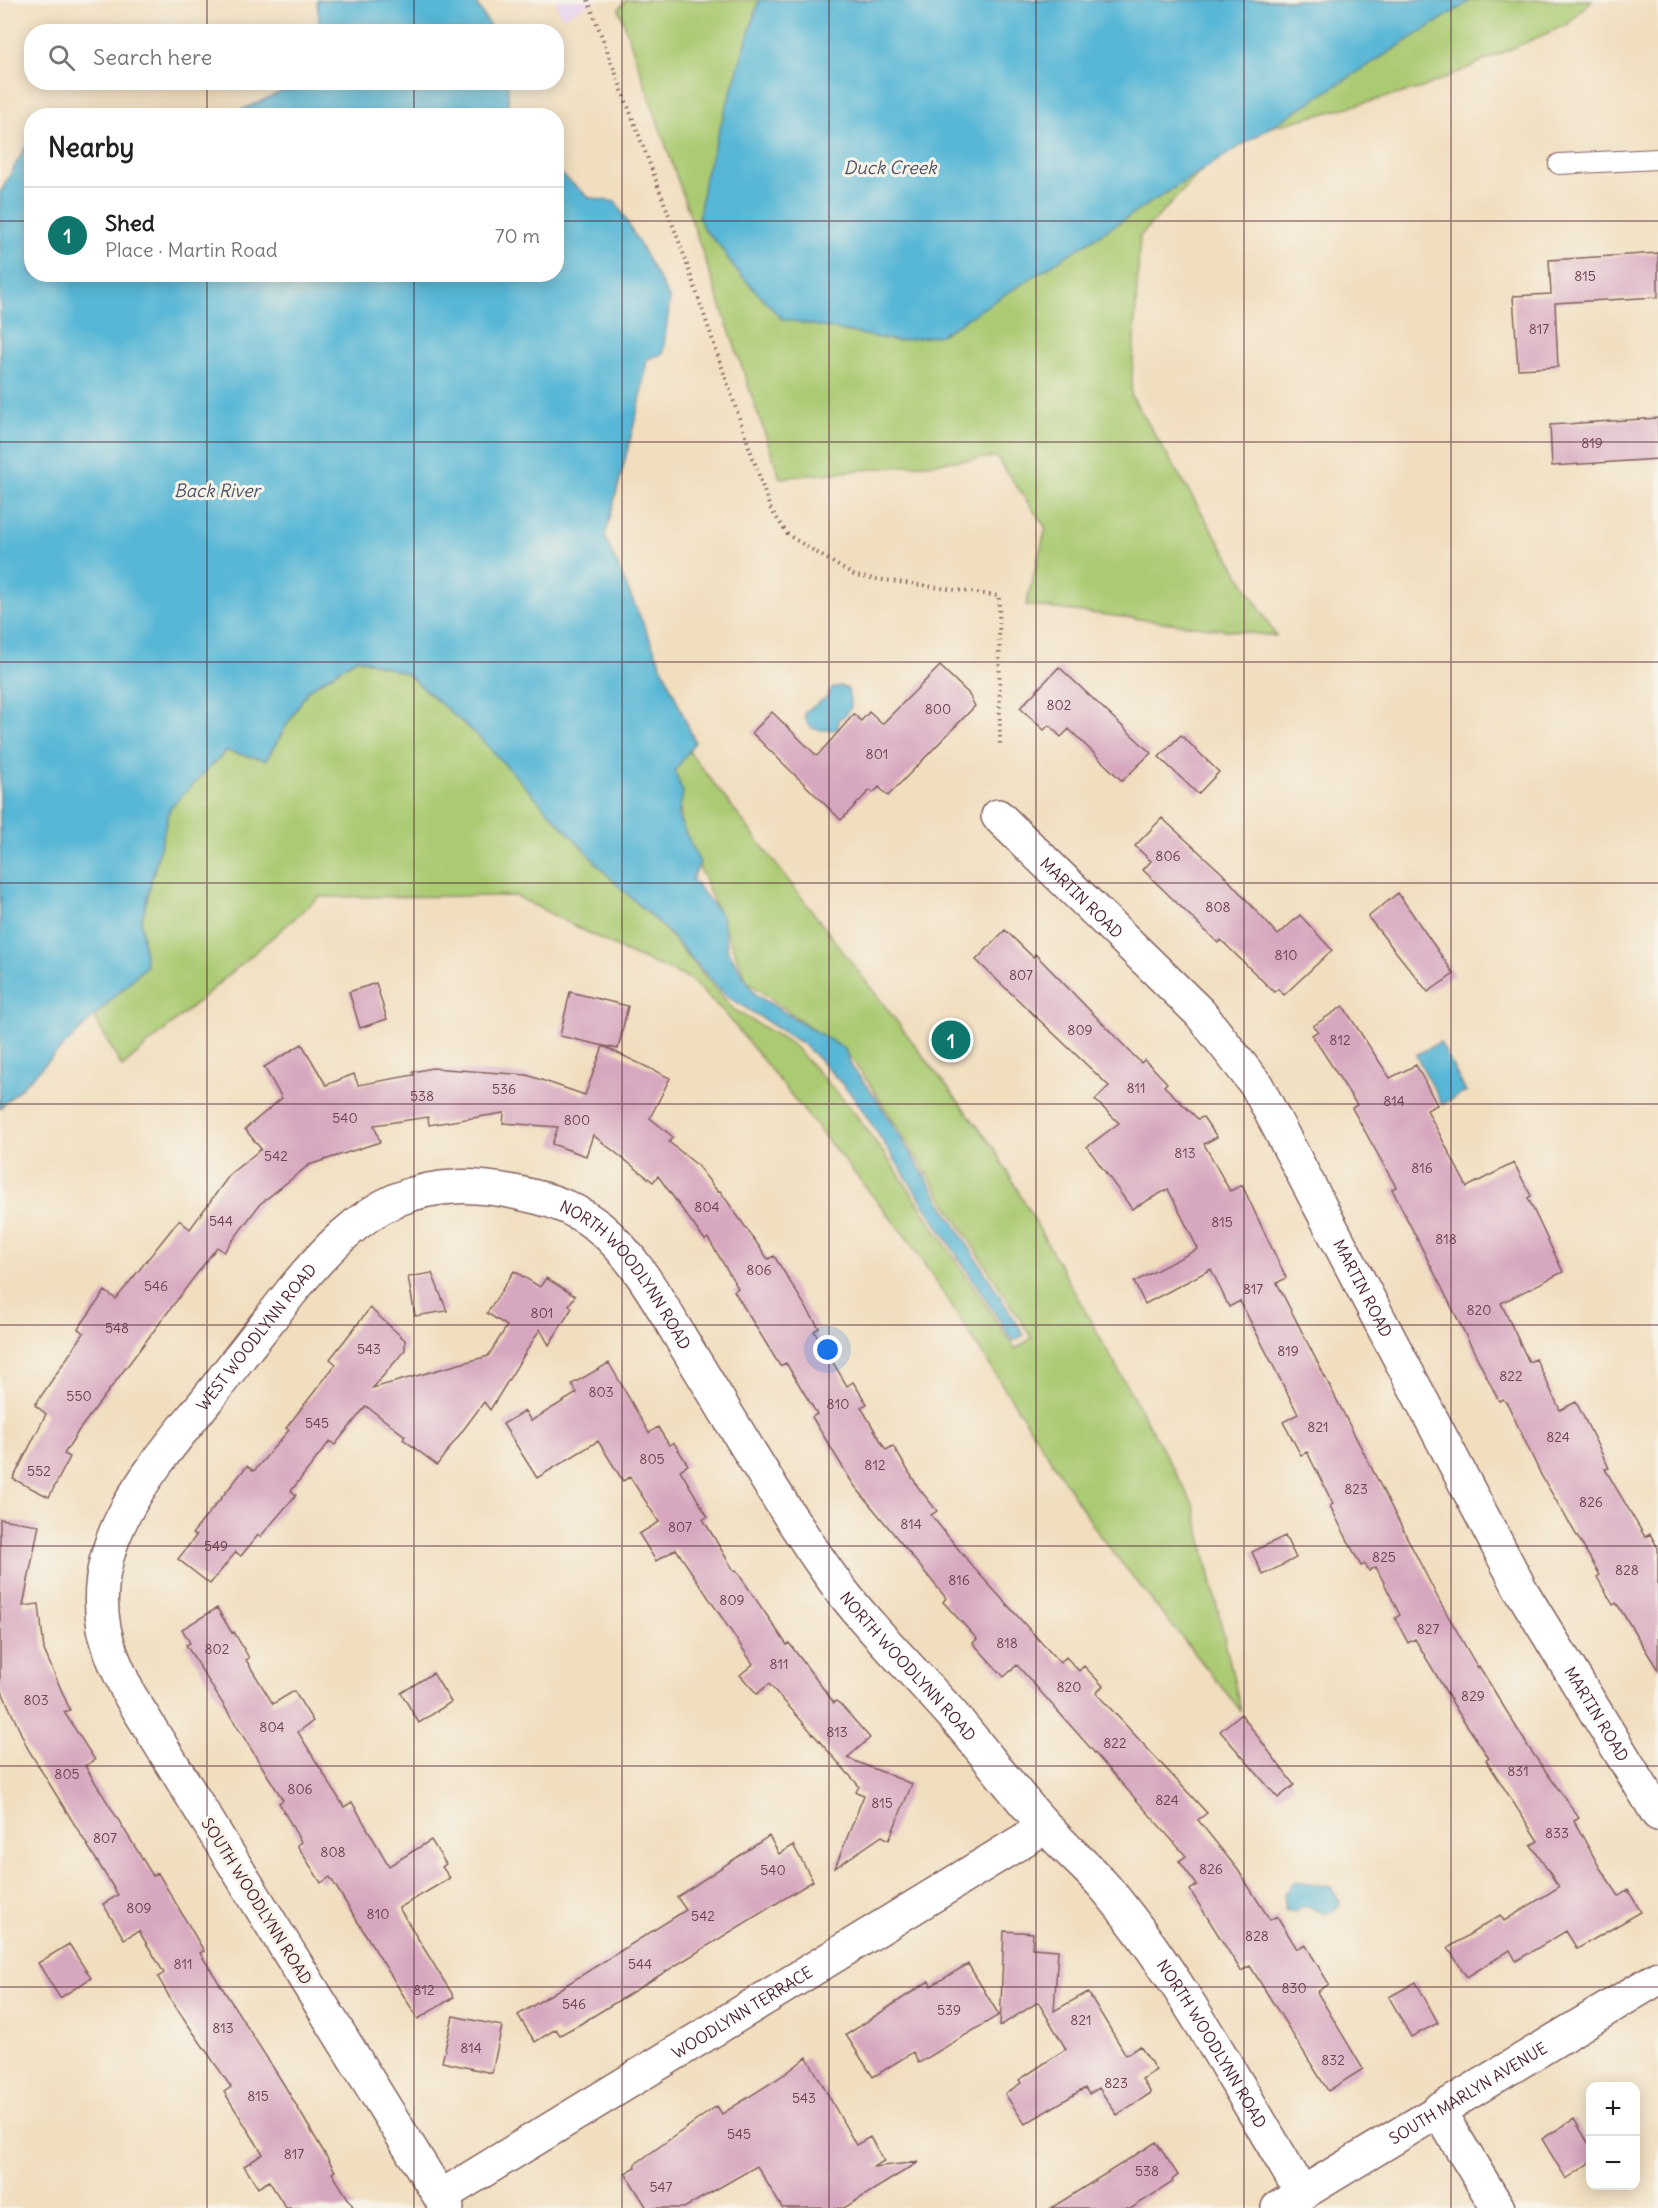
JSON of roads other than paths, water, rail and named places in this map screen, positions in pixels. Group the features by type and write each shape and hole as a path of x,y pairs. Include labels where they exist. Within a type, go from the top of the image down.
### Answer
{"street":[{"name":"MARTIN ROAD","path":"998,816 1200,1013 1257,1086 1521,1590 1658,1814"},
{"name":"WEST WOODLYNN ROAD","path":"102,1580 112,1535 130,1500 244,1350 330,1246 353,1225 379,1207 411,1194 450,1185 486,1187"},
{"name":"NORTH WOODLYNN ROAD","path":"486,1187 538,1197 571,1209 600,1228 626,1256 654,1293 781,1502 831,1577 957,1721 1045,1827 1102,1884 1161,1959 1290,2200"},
{"name":"SOUTH WOODLYNN ROAD","path":"102,1580 103,1623 112,1657 129,1694 443,2202"},
{"name":"WOODLYNN TERRACE","path":"443,2202 1045,1827"},
{"name":"SOUTH MARLYN AVENUE","path":"1290,2200 1658,1978"},
{"path":"1438,2110 1498,2208"}],"lane":[{"path":"1559,164 1658,159"}],"water":[{"path":"317,0 474,0 489,24 319,24"},
{"name":"Duck Creek","path":"759,0 1472,0 941,335 896,341 782,319 735,269 719,245 703,228 699,217 705,177"},
{"path":"285,90 508,90 508,108 246,108"},
{"name":"Back River","path":"24,150 24,282 564,282 564,177 590,198 616,202 670,299 663,354 647,359 640,401 605,537 695,742 675,771 683,793 678,817 700,863 692,879 722,916 728,951 756,995 845,1049 851,1066 876,1098 1024,1335 1013,1341 854,1097 821,1061 803,1044 725,995 662,926 616,884 482,740 407,674 357,658 308,690 266,760 226,751 170,808 141,922 146,966 0,1108 0,193"},
{"path":"840,686 848,689 851,707 846,715 838,719 838,729 821,730 811,727 805,712 827,697 832,688"},
{"path":"1440,1042 1466,1092 1442,1104 1416,1055"},
{"path":"1294,1882 1331,1887 1340,1902 1338,1907 1326,1914 1305,1906 1295,1912 1285,1910 1283,1894"}],"place":[{"name":"Shed","path":"951,1040"}]}
